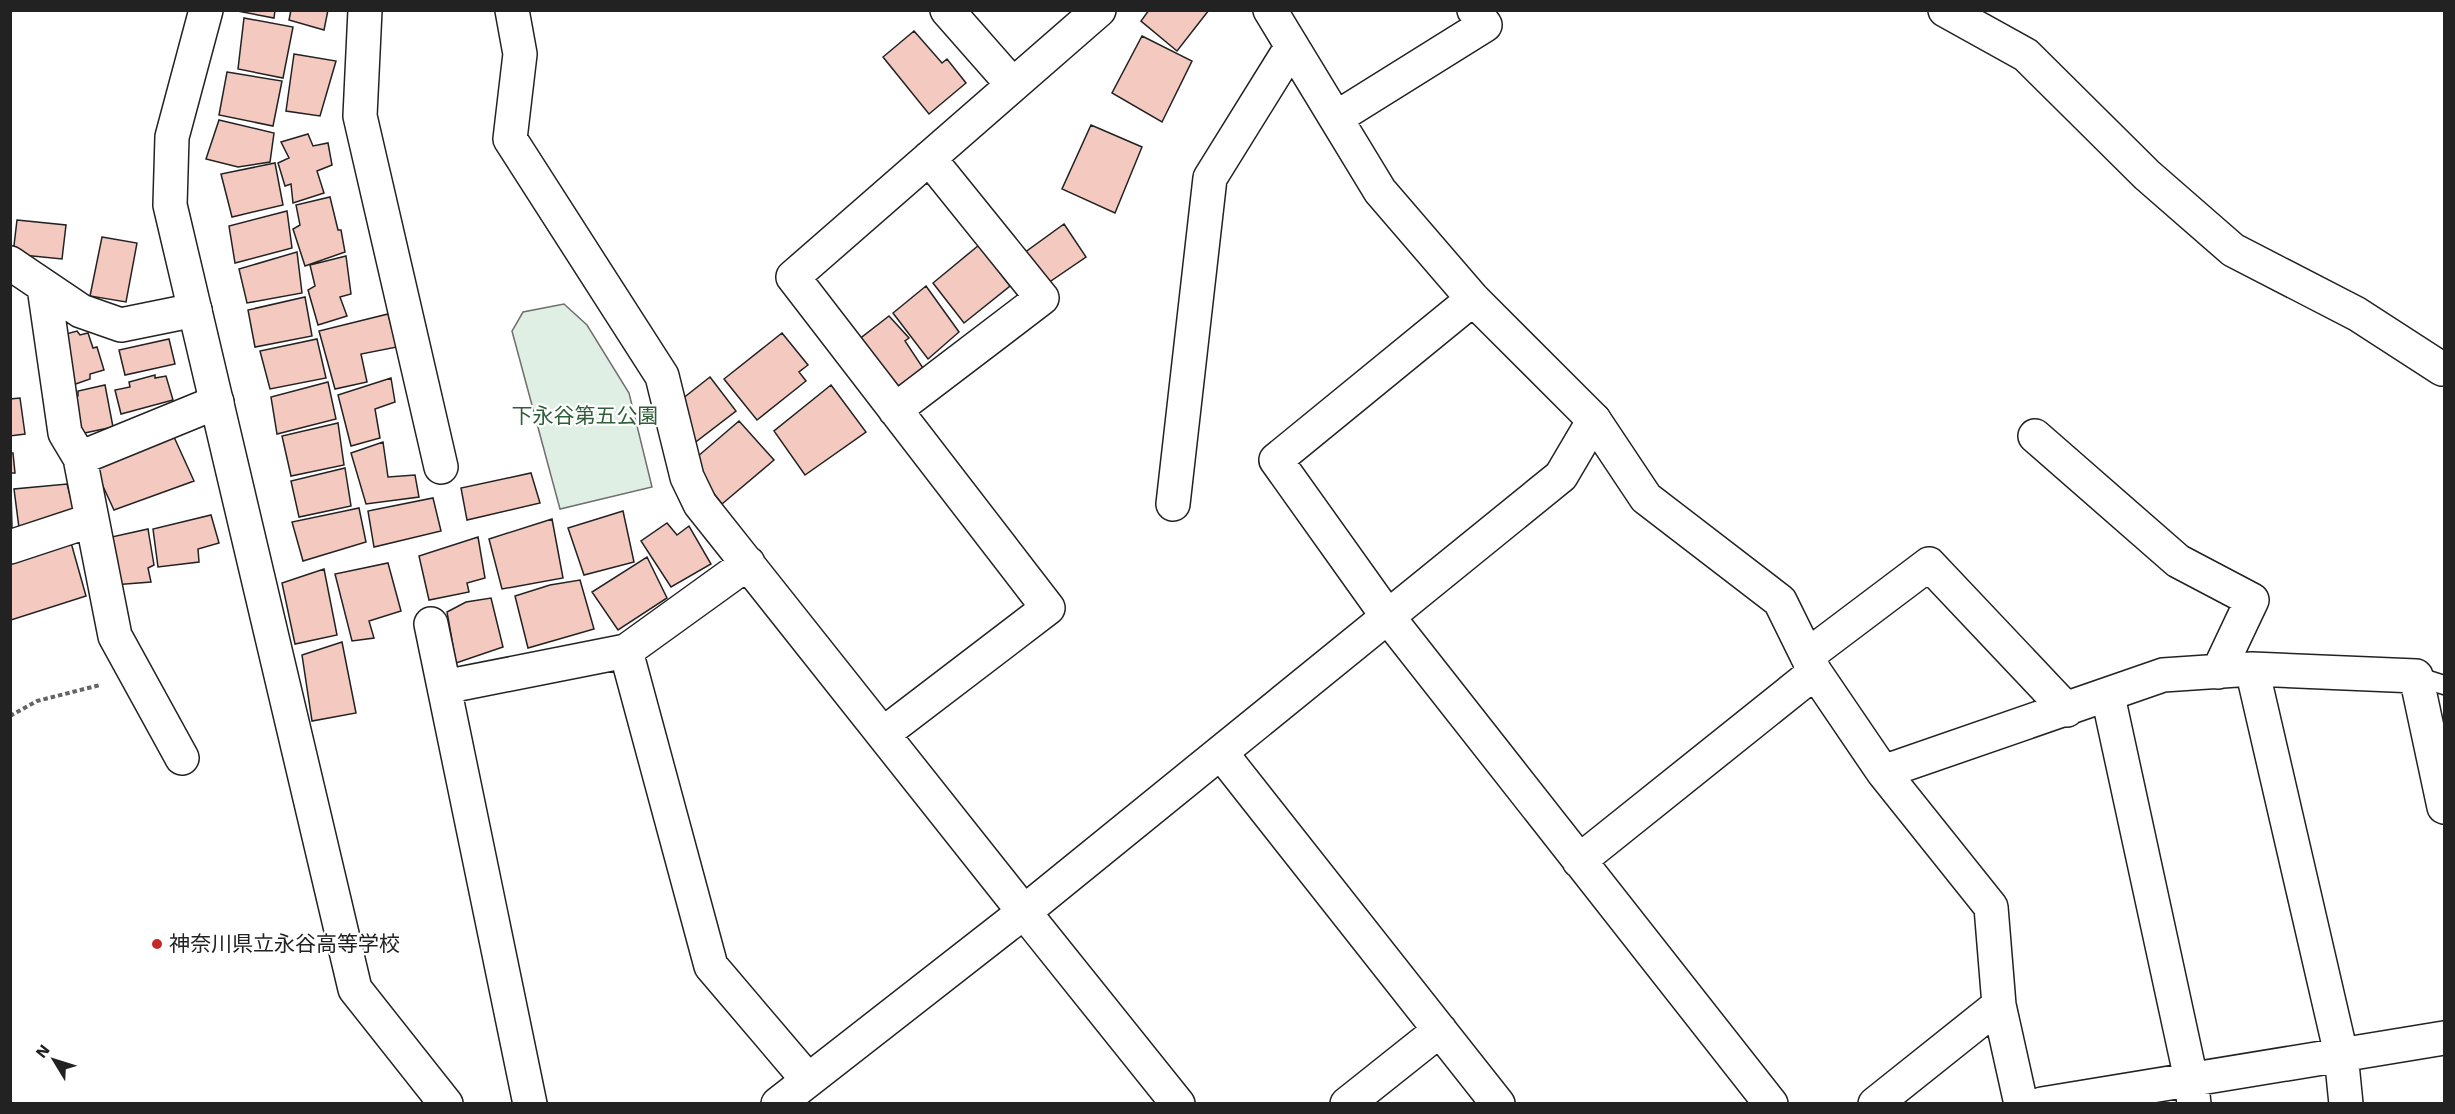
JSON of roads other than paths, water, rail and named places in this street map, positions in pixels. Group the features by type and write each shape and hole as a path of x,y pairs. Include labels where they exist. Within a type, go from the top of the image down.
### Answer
{"street":[{"path":"206,10 171,138 171,205 355,989 446,1104"},
{"path":"365,10 360,116 441,467"},
{"path":"512,10 520,54 510,139 662,376 692,486 700,504 1178,1104"},
{"path":"946,10 1013,85"},
{"path":"884,734 1048,608 793,277 1099,10"},
{"path":"1270,10 1380,191 1473,299 1594,420 1646,498 1780,601 1811,664 1883,772 1991,907 1999,1005 2021,1104"},
{"path":"1336,118 1485,25 1474,10"},
{"path":"1945,10 2026,55 2147,175 2233,250 2357,314 2444,369"},
{"path":"1173,504 1210,178 1292,46"},
{"path":"895,410 1042,298 929,158"},
{"path":"10,263 81,311 121,326 195,309"},
{"path":"44,287 65,433 80,458 115,636 182,758"},
{"path":"1473,299 1276,460 1388,617 1771,1104"},
{"path":"80,458 216,402"},
{"path":"778,1104 1024,912 1561,476 1594,420"},
{"path":"2035,436 2178,561 2252,600 2218,672"},
{"path":"10,547 92,520"},
{"path":"444,687 626,651 748,563"},
{"path":"1580,861 1929,564 2067,710"},
{"path":"431,624 530,1104"},
{"path":"626,651 711,966 808,1080"},
{"path":"1883,772 2108,696 2163,675 2252,669 2430,681 2445,807"},
{"path":"2252,669 2341,1054 2346,1104"},
{"path":"2108,696 2193,1091"},
{"path":"1221,753 1498,1104"},
{"path":"1875,1104 1999,1005"},
{"path":"1347,1104 1440,1030"},
{"path":"2042,1104 2193,1091 2341,1054 2445,1038"}],"place":[{"name":"神奈川県立永谷高等学校","path":"157,944"}],"park label":[{"name":"下永谷第五公園","path":"585,416"}]}
